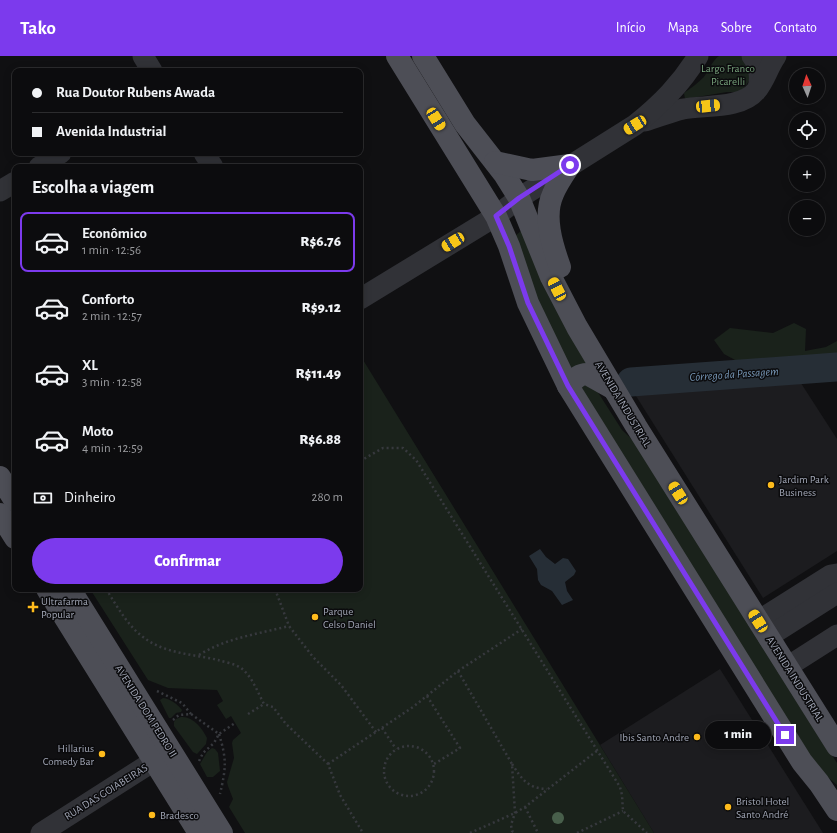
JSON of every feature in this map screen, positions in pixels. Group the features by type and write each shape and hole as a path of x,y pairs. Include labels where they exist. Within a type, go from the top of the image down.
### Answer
{"main road":[{"path":"397,56 496,216 509,246 528,303 568,386 802,762 819,783 837,810"},
{"name":"AVENIDA INDUSTRIAL","path":"423,56 465,124 504,174 519,198 551,277 577,328 612,388 837,746"},
{"path":"494,162 532,170 570,165"},
{"path":"570,165 553,193 548,213 555,253 577,328"},
{"path":"568,386 575,378 580,375 587,374 612,388"},
{"path":"0,477 12,496"},
{"name":"AVENIDA DOM PEDRO II","path":"49,592 162,756 222,833"},
{"name":"AVENIDA DOM PEDRO II","path":"72,592 162,756 199,833"}],"street":[{"path":"143,56 150,68"},
{"path":"363,297 496,216 519,198 635,125 674,90 683,80 698,56"},
{"path":"752,56 758,69 760,83 758,89"},
{"path":"635,125 681,110 740,102 749,97 758,89 776,56"},
{"path":"44,164 56,156"},
{"path":"0,191 12,184"},
{"path":"763,629 831,575 837,574"},
{"path":"763,629 837,593"},
{"path":"787,667 837,635"},
{"name":"RUA DAS GOIABEIRAS","path":"41,833 162,756"}],"path":[{"path":"363,459 383,448 402,448 416,460 620,787 623,811 647,833"},
{"path":"108,592 126,619 143,638 165,649 178,653 226,662 241,668 249,677 264,704 273,707 286,724 328,764 340,795 363,833"},
{"path":"276,592 289,626 313,657 341,685 376,732"},
{"path":"198,656 223,642 289,626"},
{"path":"328,764 413,708 458,671 522,629"},
{"path":"458,671 512,764 524,780 532,786 547,789"},
{"path":"155,690 182,703 191,714 219,734 226,758 219,800"},
{"path":"426,696 460,748 434,764"},
{"path":"248,714 264,704"},
{"path":"170,722 179,715 191,714"},
{"path":"196,765 201,760 205,750 214,743 219,734 235,722"},
{"path":"382,728 396,749"},
{"path":"411,745 426,751 431,757 434,764 435,773 432,782 427,789 420,794 403,796 395,792 385,779 383,770 385,762 389,754 396,749 411,745"},
{"path":"470,833 525,807 598,750"},
{"path":"512,764 515,813 511,824 512,831 514,833"},
{"path":"525,807 538,833"},
{"path":"577,833 623,811"}],"shaded area":[{"path":"797,377 837,439 837,551 763,598 631,388"},
{"path":"540,549 546,557 555,564 563,558 568,559 576,571 574,575 565,582 567,591 573,600 562,605 552,591 541,585 538,580 537,569 529,556"},
{"path":"720,669 823,833 654,833 600,745"}],"green space":[{"name":"Largo Franco Picarelli","path":"719,56 742,56 747,61 750,67 749,81 745,87 739,92 727,92 685,99 684,93 704,77 712,63"},
{"path":"521,231 587,363 571,372 538,305 515,236"},
{"path":"794,323 806,329 805,351 826,347 837,341 837,374 725,382 726,368 737,361 724,354 714,340 730,328 773,333"},
{"name":"Parque Celso Daniel","path":"363,360 654,833 245,833 229,807 233,799 227,782 234,758 232,743 233,740 241,733 231,716 226,719 217,705 223,701 217,690 168,688 148,680 92,592 363,592"},
{"path":"592,383 622,430 638,445 837,763 837,785 819,770 579,384"},
{"path":"163,698 169,699 176,704 182,710 181,712 176,713 169,718 160,700"},
{"path":"181,717 189,718 197,723 207,738 206,744 197,754 193,752 174,726 176,719"},
{"path":"212,748 218,753 220,771 213,777 207,777 200,764 207,752"}],"waterway":[{"name":"Córrego da Passagem","path":"631,382 837,367"}],"place":[{"name":"Jardim Park Business","path":"771,485"},
{"name":"Ultrafarma Popular","path":"33,607"},
{"name":"Parque Celso Daniel","path":"315,617"},
{"name":"Ibis Santo Andre","path":"697,737"},
{"name":"Hillarius Comedy Bar","path":"102,754"},
{"name":"Bristol Hotel Santo André","path":"728,807"},
{"name":"Bradesco","path":"152,815"}],"route":[{"path":"570,165 519,198 496,216 509,246 528,303 568,386 785,735"}]}
